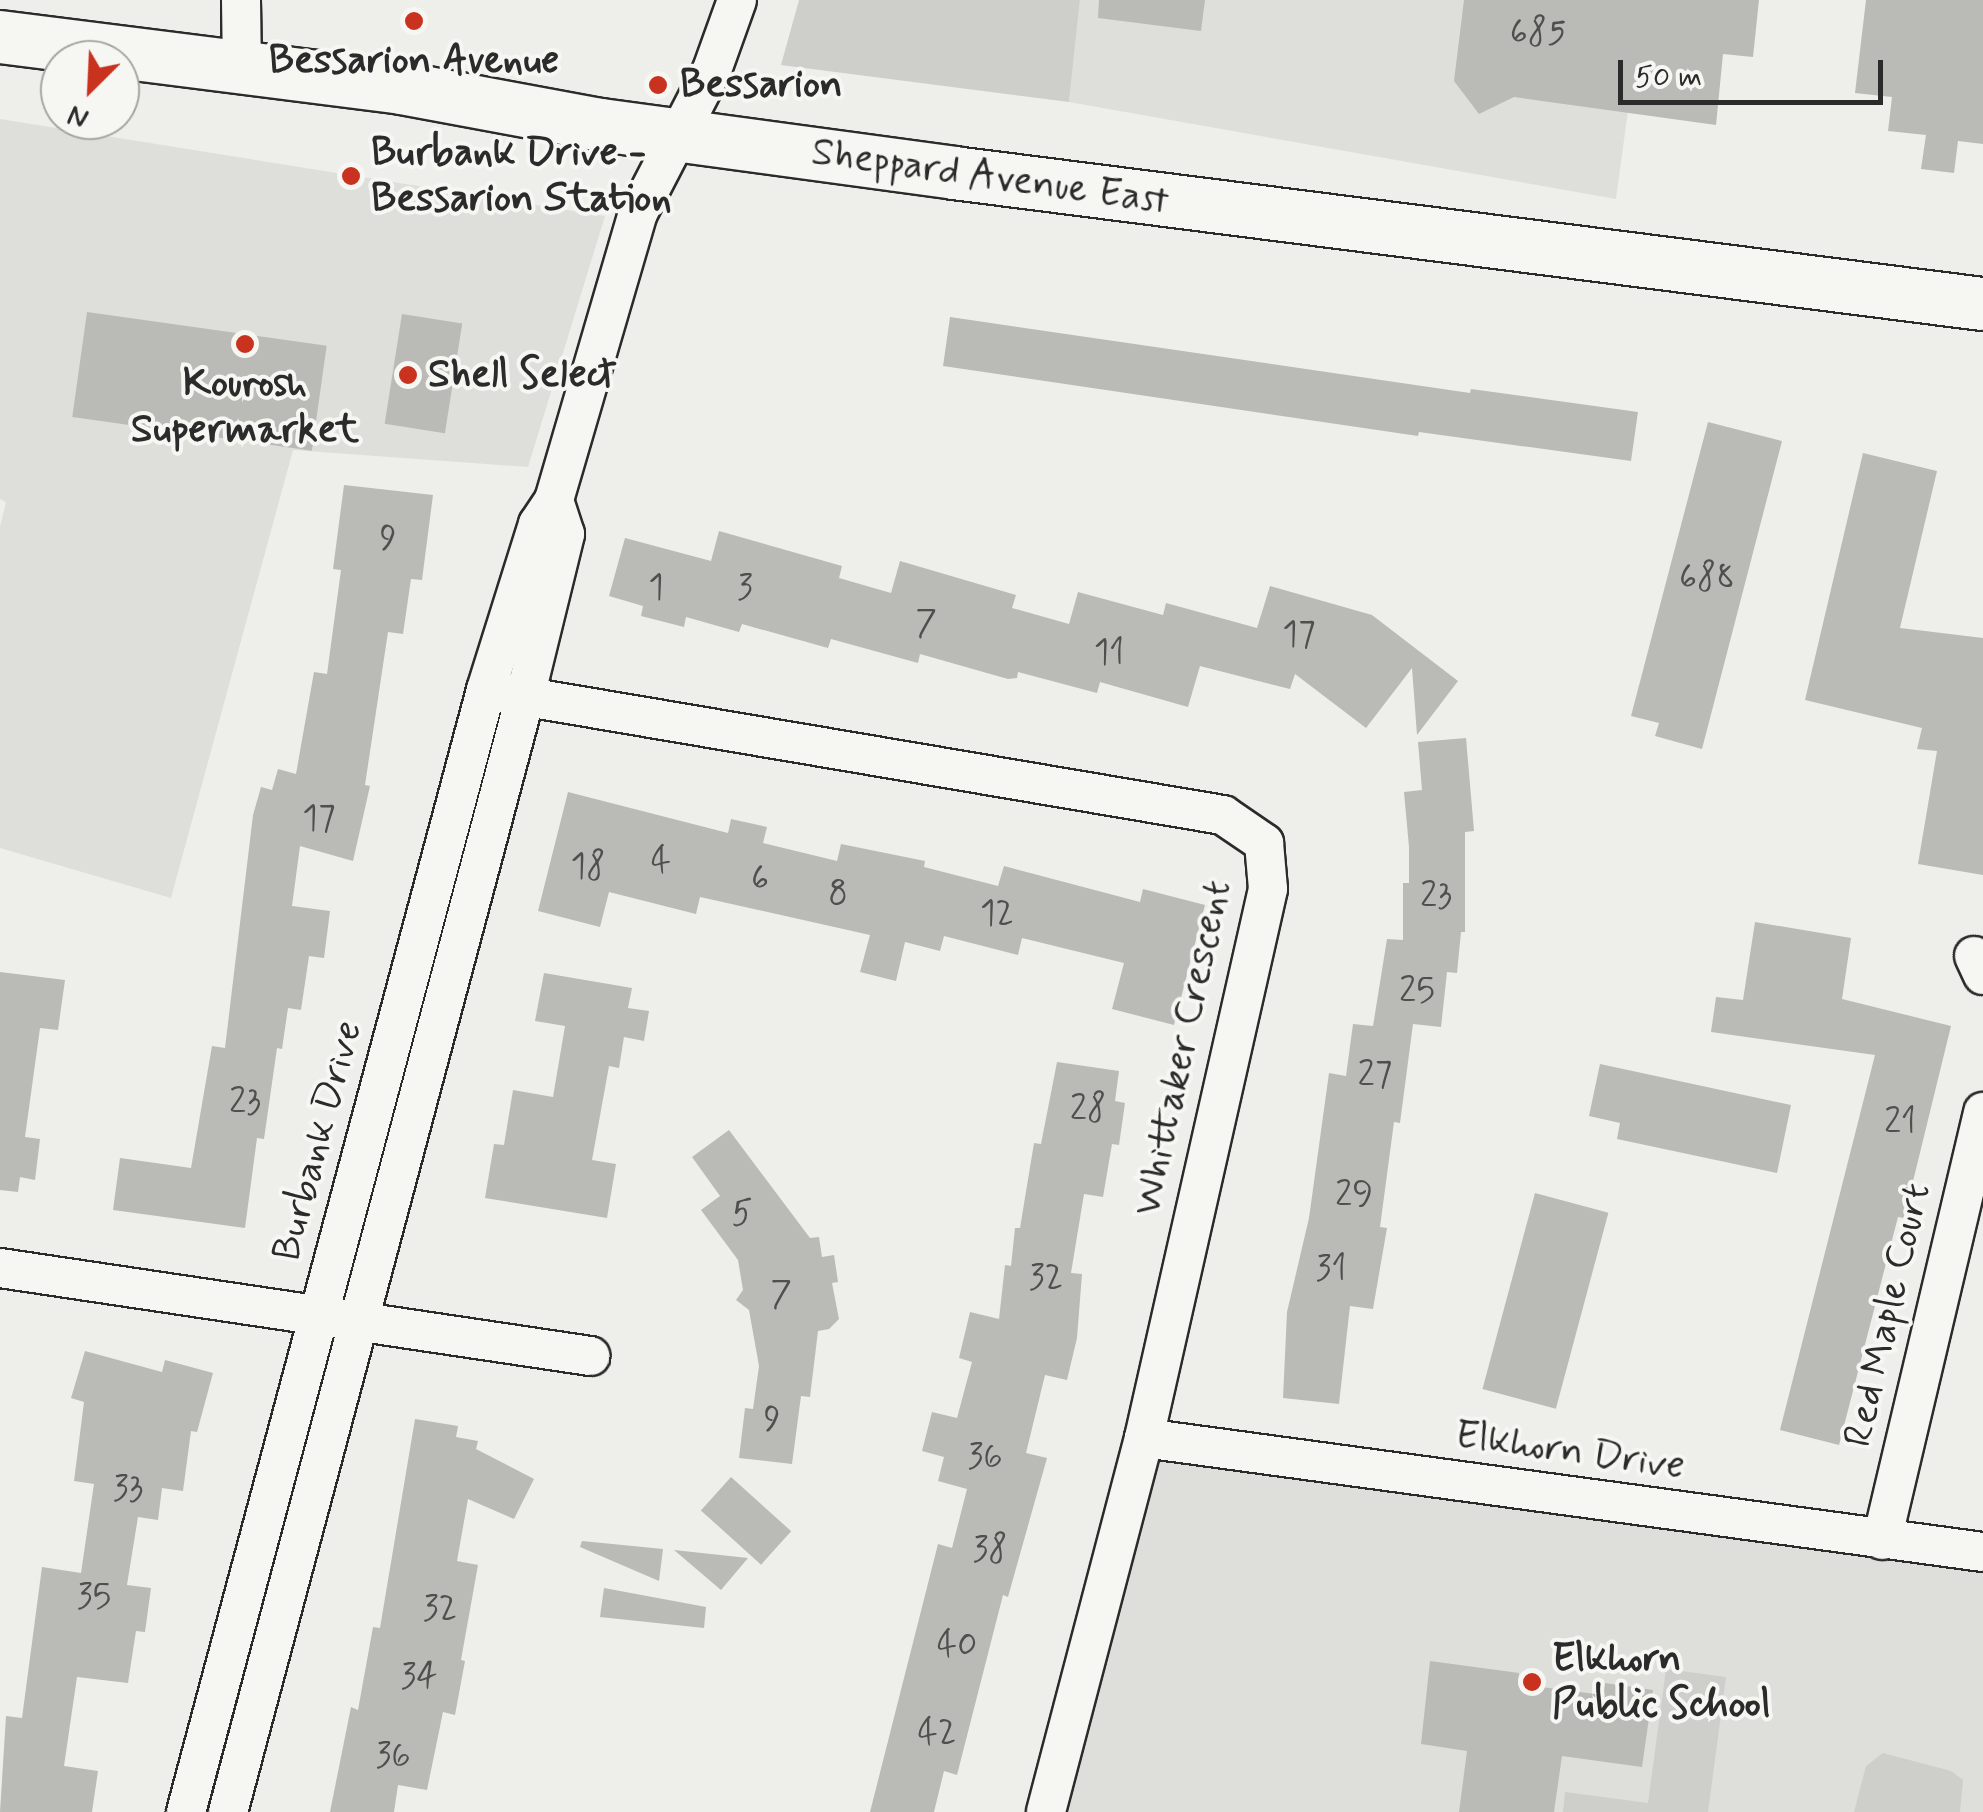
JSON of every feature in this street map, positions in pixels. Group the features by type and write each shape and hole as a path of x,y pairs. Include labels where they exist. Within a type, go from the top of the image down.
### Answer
{"main road":[{"name":"Sheppard Avenue East","path":"0,38 400,88 676,136 1983,304"}],"street":[{"path":"242,0 242,68"},
{"name":"Burbank Drive","path":"186,1812 486,690 538,524 554,500 638,214 712,70 737,0"},
{"name":"Burbank Drive","path":"228,1812 525,697 565,534 554,500"},
{"name":"Whittaker Crescent","path":"486,690 1223,815 1264,843 1268,889 1144,1438 1046,1812"},
{"name":"Red Maple Court","path":"1882,1540 1983,1112"},
{"path":"0,1268 590,1356"},
{"name":"Elkhorn Drive","path":"1144,1438 1983,1552"}],"shaded area":[{"path":"799,0 1080,0 1069,102 781,65"},
{"path":"1080,0 1643,0 1616,199 1069,102"},
{"path":"0,119 40,125 40,140 131,140 605,216 528,467 293,450 171,898 0,848 0,527 6,502 0,499"},
{"name":"Elkhorn Public School","path":"1144,1438 1983,1552 1983,1812 1046,1812"},
{"path":"1666,1669 1726,1677 1708,1812 1563,1812 1565,1792 1648,1803"},
{"path":"1883,1753 1951,1771 1963,1780 1960,1812 1854,1812 1866,1766"}],"building":[{"path":"1099,0 1205,0 1201,31 1098,18"},
{"path":"1464,0 1759,0 1753,57 1723,54 1716,125 1514,97 1479,114 1454,81"},
{"path":"1866,0 1983,0 1983,144 1958,141 1954,173 1921,169 1926,135 1888,131 1892,97 1855,93"},
{"path":"87,312 327,346 312,451 72,417"},
{"path":"402,314 462,324 445,433 385,424"},
{"path":"950,317 1470,393 1471,389 1638,412 1631,461 1419,432 1418,436 943,366"},
{"path":"1708,422 1782,441 1702,749 1655,736 1659,723 1631,716"},
{"path":"1863,453 1937,471 1900,628 1983,638 1983,875 1918,864 1937,751 1917,749 1922,728 1805,700"},
{"path":"344,485 433,495 422,580 411,579 403,634 388,632 365,785 370,786 353,861 300,846 292,906 330,911 324,958 309,956 301,1010 288,1008 282,1049 277,1048 264,1139 257,1138 245,1228 113,1210 120,1158 191,1168 212,1046 225,1048 253,815 261,787 272,790 278,769 296,774 314,672 327,674 341,570 333,569"},
{"path":"719,531 842,566 839,578 891,593 900,561 1016,595 1012,608 1069,624 1078,592 1163,615 1166,603 1257,628 1270,586 1372,615 1458,681 1417,735 1412,668 1366,728 1295,674 1290,689 1200,666 1188,707 1100,682 1097,693 1018,672 1017,678 1008,679 920,654 918,663 831,639 828,648 742,624 739,632 686,617 684,627 641,616 643,606 609,596 625,538 711,561"},
{"path":"1466,738 1474,831 1465,832 1465,932 1461,932 1457,973 1447,972 1441,1027 1413,1024 1400,1123 1394,1122 1380,1227 1387,1228 1373,1309 1350,1306 1339,1404 1283,1398 1287,1312 1309,1218 1329,1073 1346,1076 1353,1024 1373,1026 1387,939 1403,940 1403,883 1409,883 1404,792 1422,790 1418,742"},
{"path":"568,792 728,833 731,819 767,827 763,843 837,861 841,844 925,861 924,867 998,886 1004,866 1140,902 1143,889 1205,905 1174,1025 1112,1009 1124,963 1022,938 1018,955 944,936 940,951 905,942 896,981 860,972 870,935 700,897 696,914 609,892 600,927 538,911"},
{"path":"1755,922 1851,938 1842,999 1951,1026 1904,1218 1898,1217 1839,1445 1780,1430 1875,1055 1711,1032 1716,997 1743,1000"},
{"path":"0,972 65,980 58,1030 40,1028 25,1137 40,1139 35,1180 20,1177 18,1192 0,1190"},
{"path":"544,973 632,988 628,1008 649,1011 644,1041 624,1037 619,1068 609,1066 592,1160 616,1164 607,1218 485,1198 494,1144 504,1145 513,1090 553,1097 565,1026 535,1021"},
{"path":"1057,1062 1119,1071 1115,1101 1125,1103 1119,1145 1112,1144 1103,1197 1084,1194 1071,1273 1082,1274 1077,1338 1067,1380 1045,1375 1026,1453 1047,1458 1008,1597 1003,1595 957,1775 944,1771 934,1812 870,1812 938,1544 952,1548 967,1489 938,1481 944,1457 922,1451 932,1412 957,1418 972,1362 959,1358 970,1312 999,1319 1005,1265 1011,1266 1015,1228 1020,1228 1034,1143 1041,1144"},
{"path":"1600,1064 1791,1105 1777,1173 1617,1139 1620,1123 1589,1116"},
{"path":"729,1130 810,1238 819,1237 822,1257 834,1255 838,1282 832,1283 839,1319 829,1329 818,1331 810,1397 801,1396 792,1464 739,1458 745,1408 753,1409 759,1366 749,1310 736,1300 743,1290 738,1260 701,1210 720,1196 692,1157"},
{"path":"1535,1193 1608,1213 1556,1409 1482,1389"},
{"path":"85,1351 162,1372 165,1360 213,1373 197,1432 191,1431 183,1491 162,1488 158,1520 138,1517 127,1585 151,1588 145,1632 136,1631 128,1683 77,1677 64,1766 98,1771 92,1812 0,1812 6,1716 22,1718 42,1567 81,1573 94,1484 74,1481 84,1402 71,1398"},
{"path":"415,1419 458,1426 456,1437 478,1441 476,1449 534,1479 514,1519 468,1499 457,1561 478,1565 461,1660 465,1661 455,1715 443,1712 427,1790 398,1785 394,1812 330,1812 351,1707 358,1710 373,1627 380,1628"},
{"path":"731,1477 791,1531 761,1565 701,1510"},
{"path":"582,1541 663,1549 659,1581 580,1547"},
{"path":"674,1550 748,1558 721,1590"},
{"path":"604,1588 706,1607 704,1628 600,1617"},
{"path":"1430,1661 1519,1673 1518,1684 1603,1695 1605,1683 1653,1690 1642,1767 1562,1756 1554,1812 1459,1812 1467,1751 1421,1744"}],"place":[{"name":"Bessarion Avenue","path":"414,21"},
{"name":"Bessarion","path":"658,85"},
{"name":"Burbank Drive - Bessarion Station","path":"351,176"},
{"name":"Kourosh Supermarket","path":"245,344"},
{"name":"Shell Select","path":"408,375"},
{"name":"Elkhorn Public School","path":"1532,1682"}]}
